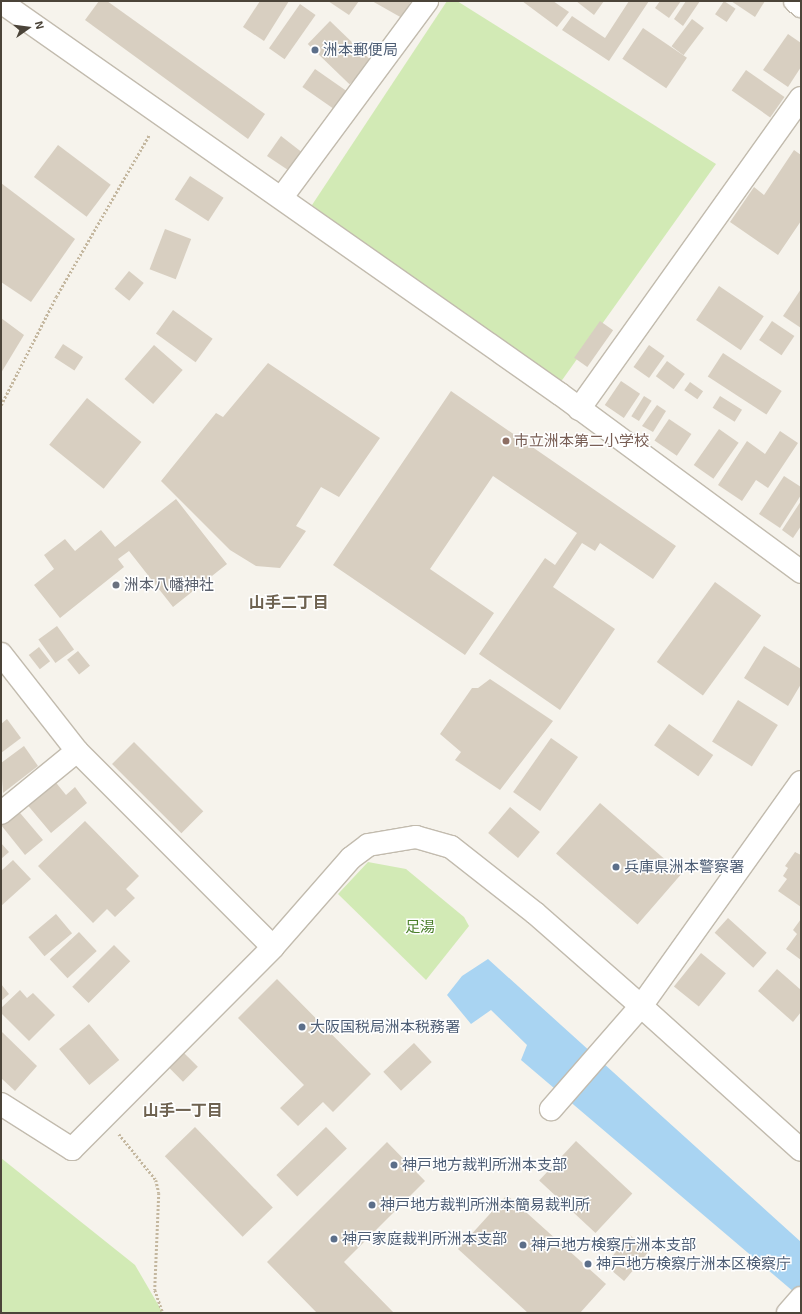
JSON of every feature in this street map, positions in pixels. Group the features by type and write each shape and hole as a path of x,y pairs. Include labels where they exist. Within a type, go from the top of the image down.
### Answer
{"street":[{"path":"282,197 427,1"},
{"path":"795,1 801,6"},
{"path":"1,2 161,116 282,197 579,409 801,572"},
{"path":"579,409 801,98"},
{"path":"1,654 77,751 273,947"},
{"path":"1,813 77,751"},
{"path":"551,1109 641,1006 801,782"},
{"path":"1,1104 72,1149 273,947 351,858 368,845 416,837 451,847 535,913 801,1150"},
{"path":"788,1313 801,1298"}],"path":[{"path":"1,405 56,298 161,116"},
{"path":"105,1116 156,1180 159,1193 155,1290 163,1313"}],"green space":[{"path":"447,1 457,1 716,164 555,390 312,205"},
{"name":"足湯","path":"368,862 406,869 464,917 469,926 426,980 338,894"},
{"path":"1,1158 135,1265 163,1313 1,1313"}],"water":[{"path":"488,959 801,1242 801,1298 521,1060 527,1045 491,1010 471,1024 447,995 462,976"}],"building":[{"path":"99,1 107,1 265,114 248,139 85,20"},
{"path":"260,1 289,1 264,41 243,27"},
{"path":"328,1 359,1 349,15"},
{"path":"372,1 411,1 402,18"},
{"path":"522,1 553,1 569,12 557,27"},
{"path":"576,1 604,1 594,15"},
{"path":"629,1 649,1 609,61 562,30 572,16 605,38"},
{"path":"660,1 681,1 669,18 655,8"},
{"path":"686,1 700,1 683,26 674,19"},
{"path":"724,1 736,9 727,22 715,14"},
{"path":"731,1 765,1 755,17"},
{"path":"300,4 316,15 285,59 269,48"},
{"path":"692,19 704,28 684,55 672,46"},
{"path":"330,21 372,61 349,84 308,44"},
{"path":"643,28 687,58 666,88 622,59"},
{"path":"788,34 801,43 801,67 788,87 763,70"},
{"path":"315,69 349,93 337,111 302,87"},
{"path":"746,70 785,97 770,117 732,90"},
{"path":"281,136 308,157 294,174 267,156"},
{"path":"58,145 111,185 87,217 34,177"},
{"path":"794,150 801,155 801,221 778,255 730,222 754,187 764,195"},
{"path":"190,176 224,198 208,221 175,199"},
{"path":"1,183 75,239 31,302 1,282"},
{"path":"165,229 191,239 176,279 150,269"},
{"path":"129,271 144,283 129,301 115,289"},
{"path":"719,286 764,316 741,350 696,320"},
{"path":"801,289 801,328 783,316"},
{"path":"173,310 213,339 196,362 156,333"},
{"path":"1,318 24,335 1,373"},
{"path":"600,321 613,330 587,367 574,358"},
{"path":"772,321 794,336 782,355 759,340"},
{"path":"63,344 83,357 74,370 54,357"},
{"path":"154,345 183,370 153,404 124,379"},
{"path":"649,345 665,356 649,378 634,367"},
{"path":"723,353 782,391 766,415 708,376"},
{"path":"667,361 685,374 674,389 656,376"},
{"path":"268,363 380,438 339,497 321,487 296,526 306,531 280,568 256,566 230,550 161,481 216,413 223,417"},
{"path":"621,381 640,394 624,418 605,405"},
{"path":"690,382 703,391 697,399 684,390"},
{"path":"451,391 676,546 653,579 600,543 595,551 582,543 553,587 615,629 560,710 479,654 545,558 555,565 577,533 493,476 430,569 494,613 465,655 333,565"},
{"path":"644,396 652,401 639,421 631,416"},
{"path":"720,396 742,410 735,422 713,408"},
{"path":"87,398 141,442 104,489 49,445"},
{"path":"657,405 666,411 653,432 642,426"},
{"path":"669,419 691,434 677,456 654,441"},
{"path":"719,429 739,443 713,479 694,465"},
{"path":"780,431 798,443 768,488 756,480 742,501 718,485 747,441 765,454"},
{"path":"784,476 801,487 801,495 780,528 759,514"},
{"path":"176,499 227,564 173,607 129,551 118,559 124,567 60,618 34,585 54,569 44,555 65,539 75,551 101,530 115,547"},
{"path":"801,501 801,526 793,538 782,530"},
{"path":"715,582 761,616 703,696 657,662"},
{"path":"57,626 74,649 55,663 38,640"},
{"path":"764,646 801,669 801,684 788,706 744,678"},
{"path":"39,647 50,661 40,669 29,655"},
{"path":"78,651 90,666 79,675 67,660"},
{"path":"490,679 553,721 500,790 455,760 461,752 440,734 472,688 478,688"},
{"path":"738,700 778,725 752,766 712,742"},
{"path":"7,719 21,738 1,753 1,724"},
{"path":"669,724 713,755 698,776 654,745"},
{"path":"551,738 578,757 540,811 513,792"},
{"path":"134,742 203,811 181,833 112,764"},
{"path":"24,746 38,766 3,793 1,763"},
{"path":"53,779 66,795 75,787 87,803 51,833 25,802"},
{"path":"600,803 682,874 638,924 556,854"},
{"path":"15,807 43,840 25,855 1,825 1,818"},
{"path":"510,807 540,832 518,858 488,833"},
{"path":"85,821 139,876 126,889 135,898 115,917 107,909 93,923 38,866"},
{"path":"1,843 9,852 1,859"},
{"path":"795,852 801,855 801,907 778,891 787,879 783,876 788,868 785,866"},
{"path":"13,860 31,879 1,906 1,871"},
{"path":"56,914 72,933 44,956 28,937"},
{"path":"728,918 767,953 753,968 715,933"},
{"path":"801,919 801,960 786,949 797,934 793,930"},
{"path":"79,932 97,951 67,978 50,959"},
{"path":"114,945 130,961 89,1003 72,987"},
{"path":"701,953 726,973 699,1007 674,986"},
{"path":"777,969 801,990 801,1012 793,1022 758,991"},
{"path":"277,979 371,1074 333,1112 323,1102 298,1126 280,1108 304,1085 238,1018"},
{"path":"1,984 9,994 1,1001"},
{"path":"20,990 27,998 33,993 55,1015 29,1041 1,1013 1,1008"},
{"path":"89,1024 119,1060 89,1085 59,1049"},
{"path":"1,1031 37,1066 15,1091 1,1078"},
{"path":"414,1043 432,1062 401,1091 383,1072"},
{"path":"183,1052 198,1067 183,1082 168,1067"},
{"path":"195,1127 273,1208 243,1237 165,1156"},
{"path":"326,1127 347,1149 297,1197 276,1175"},
{"path":"576,1141 632,1194 595,1233 539,1180"},
{"path":"387,1142 425,1181 344,1262 394,1313 317,1313 267,1262"},
{"path":"507,1195 606,1284 580,1313 528,1313 458,1249"},
{"path":"630,1235 649,1251 624,1281 605,1265"}],"place":[{"name":"洲本郵便局","path":"315,50"},
{"name":"市立洲本第二小学校","path":"506,441"},
{"name":"洲本八幡神社","path":"116,585"},
{"name":"兵庫県洲本警察署","path":"616,867"},
{"name":"大阪国税局洲本税務署","path":"302,1027"},
{"name":"神戸地方裁判所洲本支部","path":"394,1165"},
{"name":"神戸地方裁判所洲本簡易裁判所","path":"372,1205"},
{"name":"神戸家庭裁判所洲本支部","path":"334,1239"},
{"name":"神戸地方検察庁洲本支部","path":"523,1245"},
{"name":"神戸地方検察庁洲本区検察庁","path":"588,1264"}],"district":[{"name":"山手二丁目","path":"289,602"},
{"name":"山手一丁目","path":"183,1110"}]}
